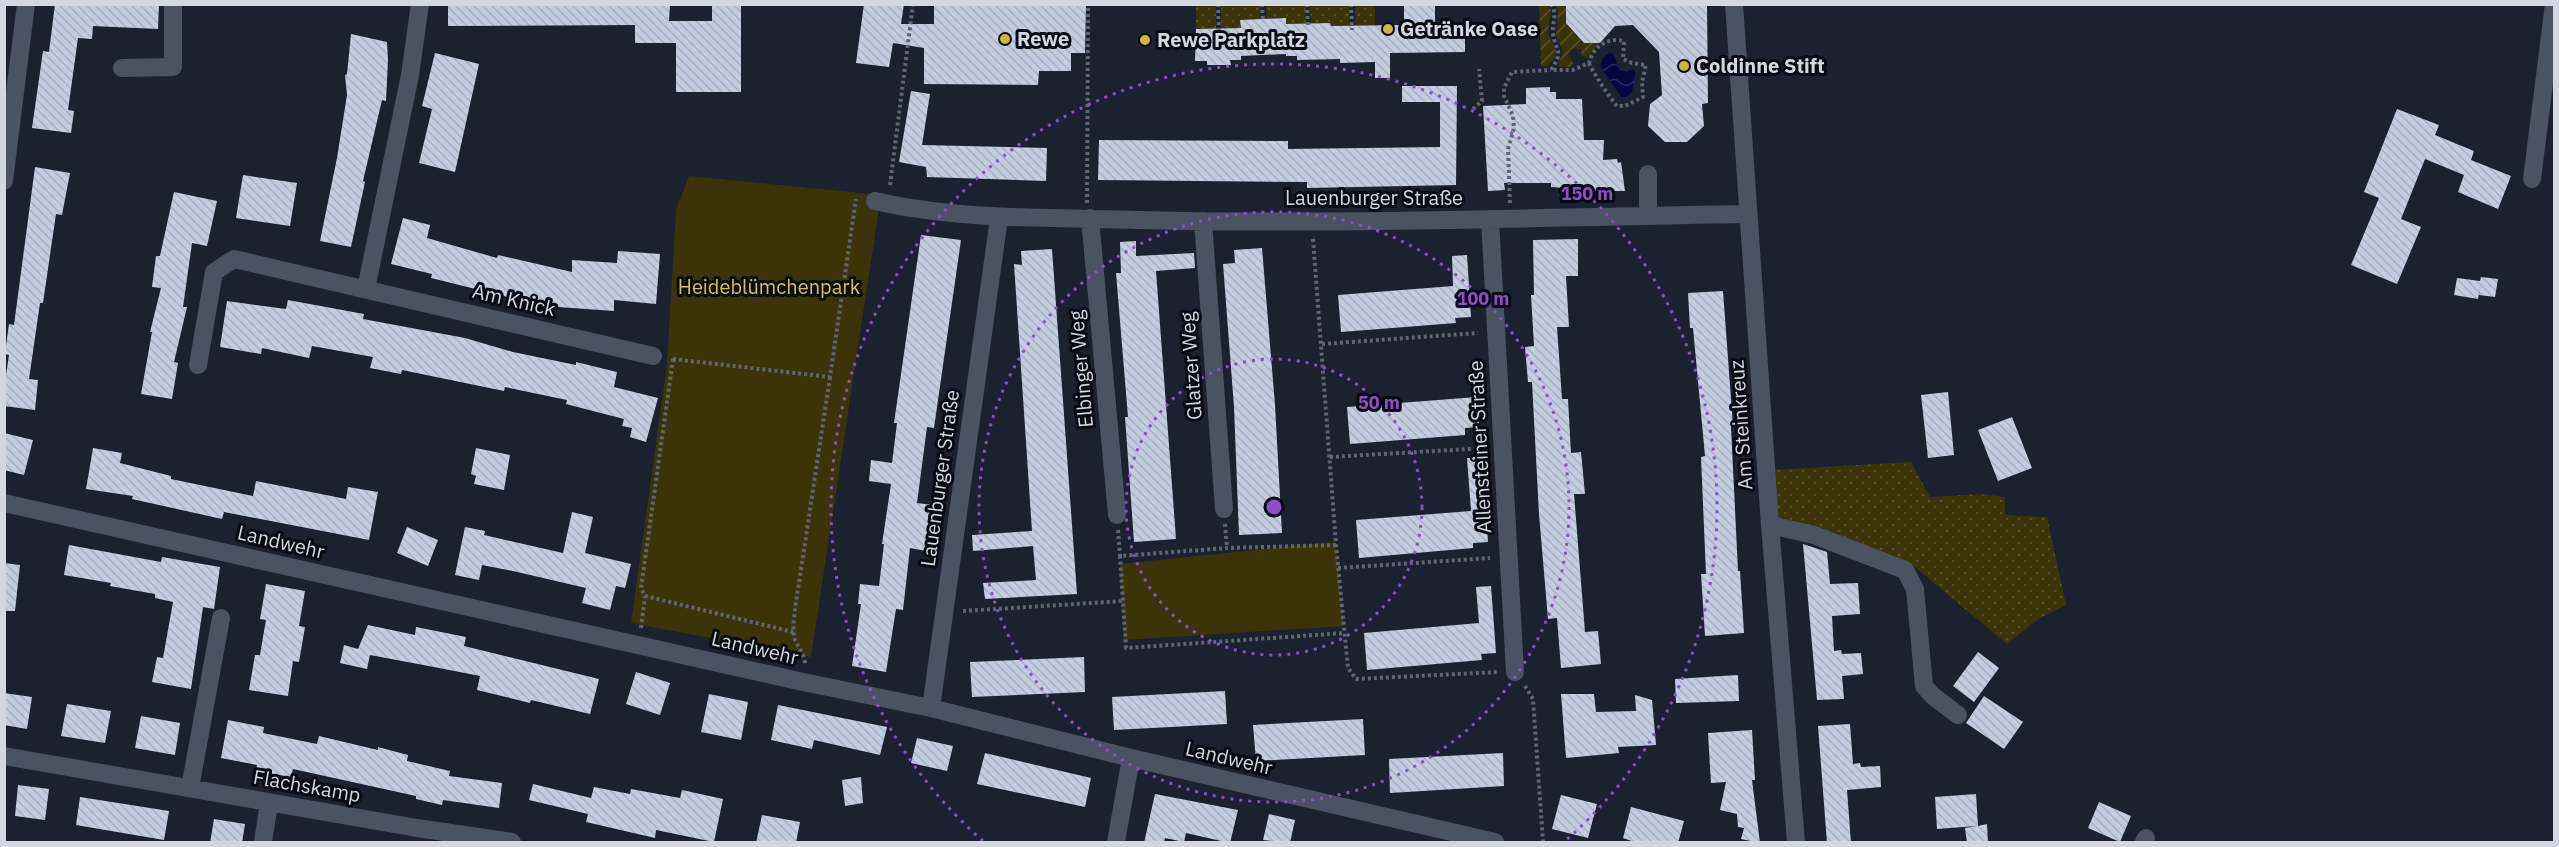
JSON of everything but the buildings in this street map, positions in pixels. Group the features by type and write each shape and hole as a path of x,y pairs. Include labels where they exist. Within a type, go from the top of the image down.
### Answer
{"street":[{"path":"4,181 26,4"},
{"path":"122,68 172,67 173,4"},
{"path":"366,289 410,75 420,4"},
{"name":"Am Steinkreuz","path":"1734,4 1770,525 1796,843"},
{"path":"2532,179 2554,4"},
{"path":"1648,174 1648,216"},
{"name":"Lauenburger Straße","path":"881,202 999,218 1203,221 1748,214"},
{"name":"Lauenburger Straße","path":"931,708 999,218"},
{"name":"Elbinger Weg","path":"1090,218 1117,515"},
{"name":"Allensteiner Straße","path":"1490,219 1515,672"},
{"name":"Glatzer Weg","path":"1203,221 1224,508"},
{"name":"Am Knick","path":"198,365 214,272 234,259 653,356"},
{"name":"Landwehr","path":"4,503 803,682 931,708 1131,758 1495,843"},
{"path":"1770,525 1814,534 1905,570 1915,588 1924,686 1958,715"},
{"path":"190,788 221,618"},
{"name":"Flachskamp","path":"4,756 269,803 416,835 512,843"},
{"path":"1116,843 1131,758"},
{"path":"263,843 269,803"}],"path":[{"path":"803,682 804,658 793,632 838,335 855,199 881,202 913,4"},
{"path":"1088,4 1087,201 1090,218"},
{"path":"1218,4 1219,32"},
{"path":"1262,4 1263,22"},
{"path":"1307,4 1308,27"},
{"path":"1351,4 1352,30"},
{"path":"1551,4 1555,15 1553,34 1559,48 1557,60 1551,70"},
{"path":"1613,38 1624,41 1623,59 1646,65 1642,82 1643,97 1625,106 1617,106 1604,85 1590,70 1589,63 1590,58 1603,43 1613,38"},
{"path":"1513,218 1508,189 1508,149 1514,128 1513,116 1504,96 1504,88 1512,72 1573,70 1589,63"},
{"path":"1473,109 1482,101 1479,69"},
{"path":"1312,221 1336,545 1348,668 1356,679 1515,672 1533,699 1543,843"},
{"path":"1322,344 1496,332"},
{"path":"653,356 830,377"},
{"path":"638,644 645,596 641,588 673,359"},
{"path":"1329,457 1503,447"},
{"path":"1336,545 1227,548 1120,556 1126,648 1345,633"},
{"path":"1338,568 1509,557"},
{"path":"645,596 793,632"},
{"path":"944,612 1123,601"}],"green space":[{"path":"1196,5 1216,5 1216,29 1196,29"},
{"path":"1221,5 1260,5 1260,19 1241,20 1241,28 1221,28"},
{"path":"1266,5 1305,5 1306,24 1286,24 1286,18 1266,18"},
{"path":"1310,5 1349,5 1349,27 1331,27 1330,23 1311,23"},
{"path":"1355,5 1375,5 1375,26 1355,26"},
{"path":"1539,5 1546,5 1551,10 1549,33 1556,54 1548,66 1541,66"},
{"path":"1555,5 1566,5 1566,23 1583,43 1600,43 1587,57 1582,56 1581,49 1572,49 1568,54 1573,63 1570,67 1558,66 1563,52 1556,35 1558,11"},
{"name":"Heideblümchenpark","path":"689,176 881,195 811,657 631,623 667,365 676,210"},
{"path":"1911,462 1930,497 1980,494 2005,497 2005,515 2047,517 2066,605 2038,619 2007,644 1910,563 1812,530 1773,521 1768,470"},
{"path":"1333,542 1336,545 1344,626 1124,640 1120,564"}],"water":[{"path":"1609,53 1613,54 1620,70 1627,72 1633,69 1635,73 1632,92 1626,97 1621,97 1600,66 1603,58"}],"place":[{"name":"Getränke Oase","path":"1388,29"},
{"name":"Rewe","path":"1005,39"},
{"name":"Rewe Parkplatz","path":"1145,40"},
{"name":"Coldinne Stift","path":"1684,66"}]}
